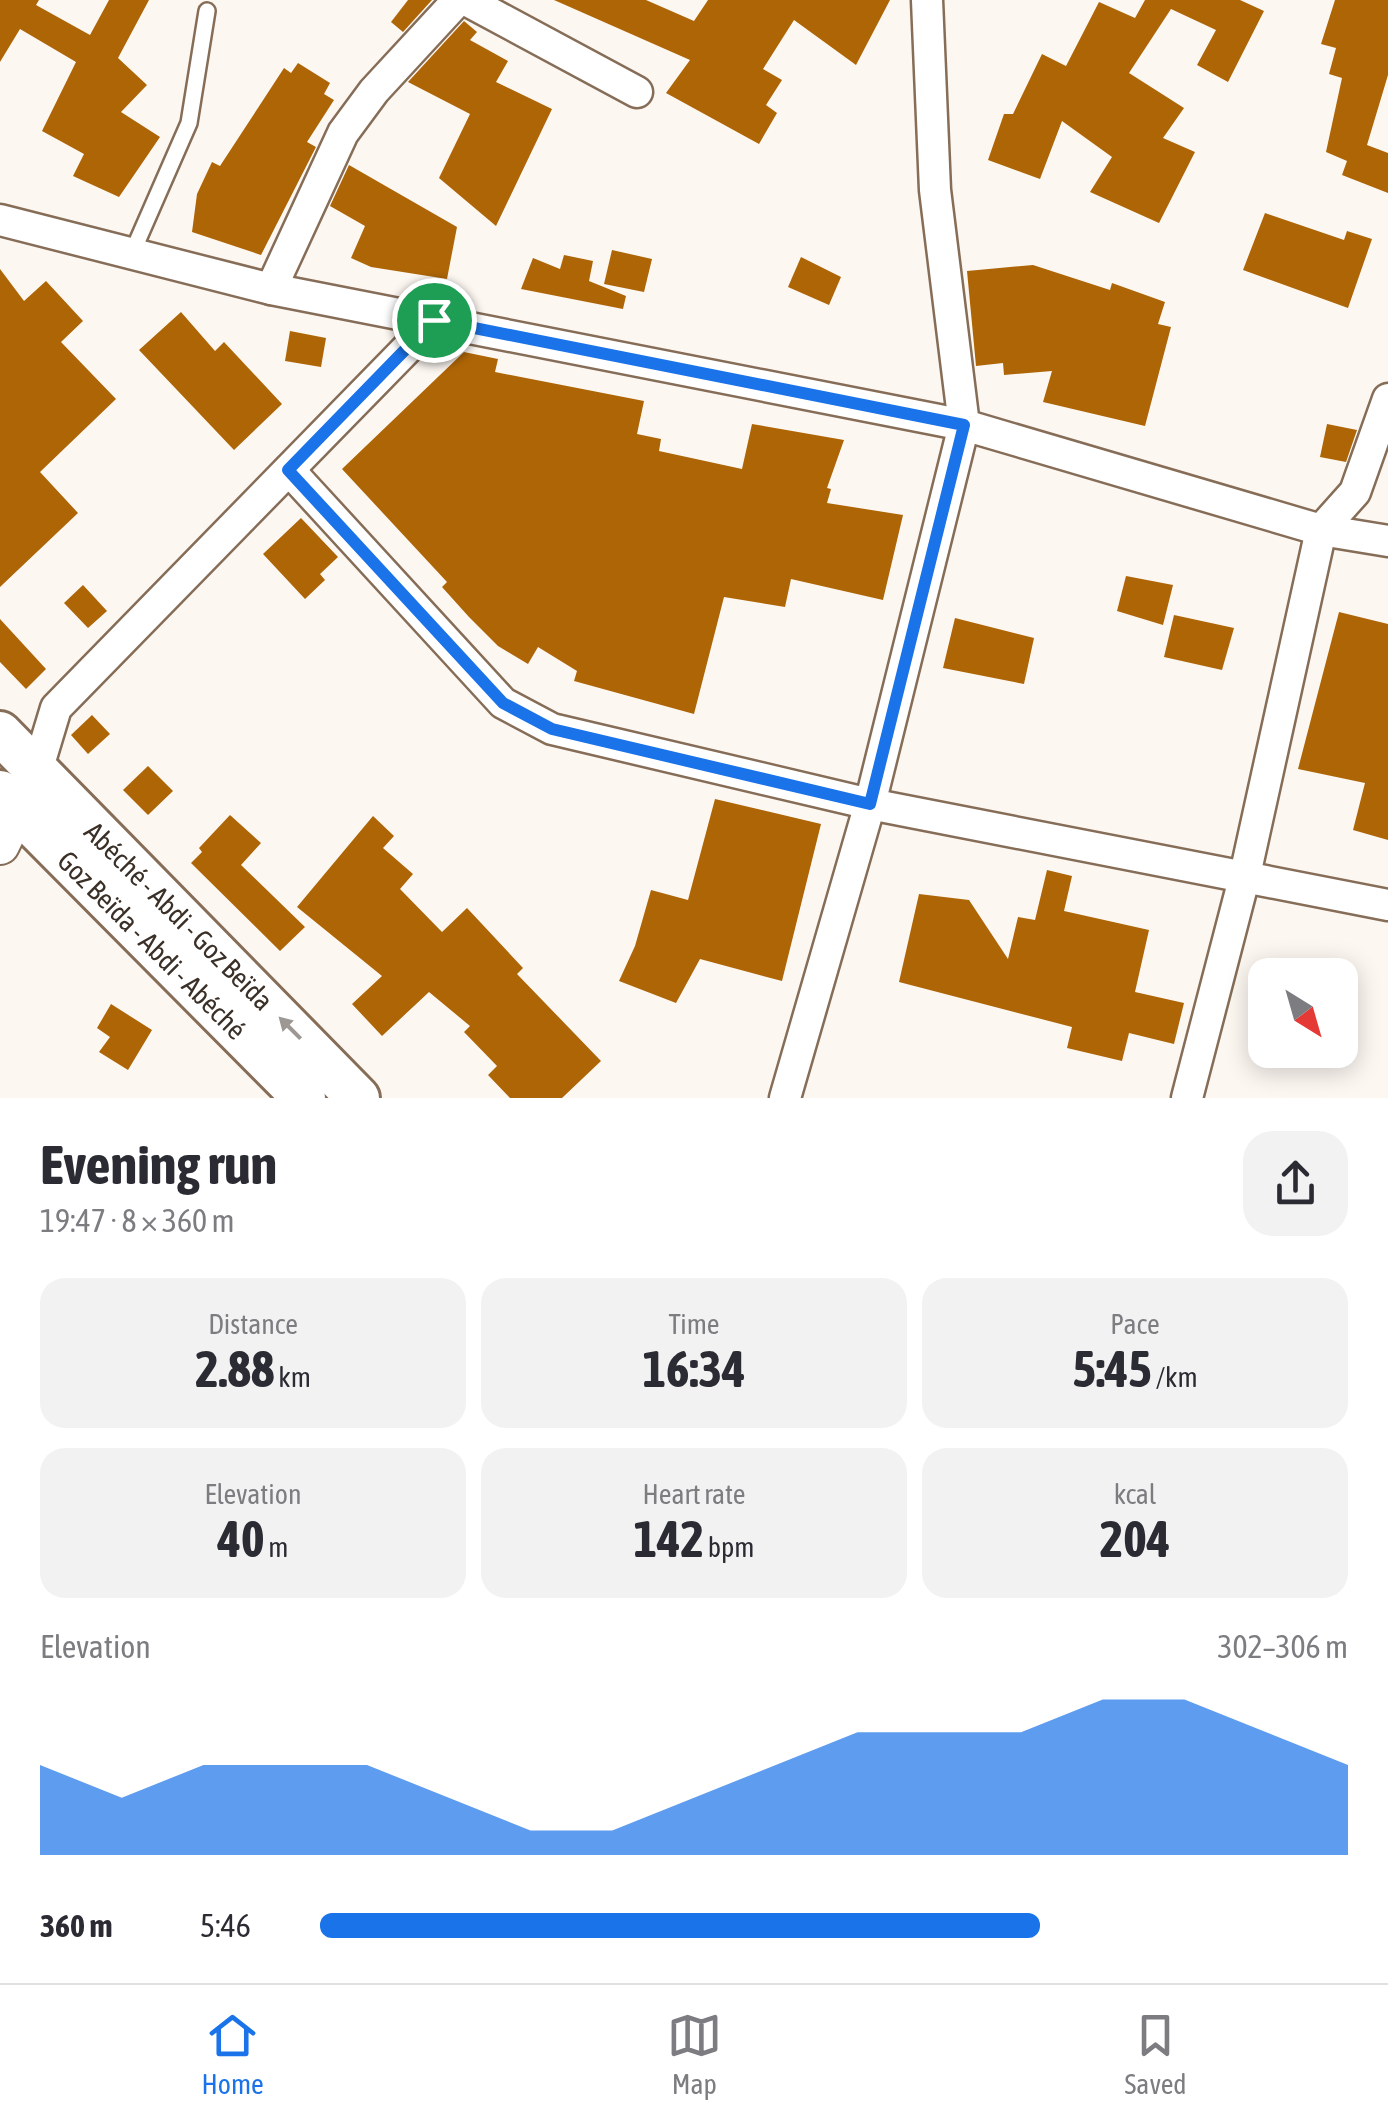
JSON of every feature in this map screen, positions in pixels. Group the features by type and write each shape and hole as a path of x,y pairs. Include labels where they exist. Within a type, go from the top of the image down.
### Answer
{"main road":[{"name":"Abéché - Abdi - Goz Beïda","path":"0,733 358,1098"},
{"name":"Goz Beïda - Abdi - Abéché","path":"5,815 304,1098"}],"street":[{"path":"271,289 342,133 374,91 458,0"},
{"path":"466,0 637,92"},
{"path":"786,1098 870,804 964,425 935,190 927,0"},
{"path":"0,220 134,251 271,289 964,425 1322,530 1388,541"},
{"path":"5,815 37,772 56,708 434,320"},
{"path":"1187,1098 1245,875 1322,530 1355,492 1388,399"},
{"path":"288,470 503,703 552,729 870,804 1388,905"}],"lane":[{"path":"134,251 189,123 207,12"}],"building":[{"path":"0,0 39,0 36,5 90,35 109,0 149,0 118,58 147,85 121,112 160,137 119,197 73,176 84,154 42,131 76,62 20,29 0,62"},
{"path":"408,0 432,0 403,32 391,22"},
{"path":"554,0 646,0 694,21 708,0 890,0 856,65 794,20 763,69 782,80 766,105 777,113 759,144 666,93 690,60"},
{"path":"1145,0 1240,0 1264,11 1228,82 1197,65 1216,30 1171,9 1129,73 1184,108 1163,138 1195,152 1159,223 1090,192 1112,157 1062,121 1040,179 988,160 1004,114 1013,114 1042,54 1066,66 1099,2 1135,18"},
{"path":"1335,0 1388,0 1388,75 1367,145 1388,153 1388,193 1342,175 1347,161 1326,152 1342,78 1329,74 1336,48 1321,44"},
{"path":"464,21 477,32 470,40 508,61 496,82 552,109 496,226 439,178 470,114 408,82"},
{"path":"298,63 330,83 324,94 334,100 307,142 316,147 261,255 192,232 197,194 212,162 220,166 284,68 291,73"},
{"path":"349,165 457,227 447,279 371,267 351,258 365,226 330,206"},
{"path":"1265,213 1344,240 1347,231 1372,239 1348,308 1243,270"},
{"path":"612,250 652,259 644,292 604,284"},
{"path":"564,255 593,261 589,281 626,296 623,309 521,289 533,258 560,269"},
{"path":"801,257 841,277 829,305 788,287"},
{"path":"1033,265 1110,290 1112,283 1165,302 1158,324 1171,327 1145,426 1043,402 1052,371 1004,375 1003,363 976,366 967,271"},
{"path":"0,269 24,301 46,281 83,321 61,342 116,399 40,472 78,513 0,587"},
{"path":"181,312 215,351 224,342 282,404 234,450 139,350"},
{"path":"290,331 326,338 321,367 285,361"},
{"path":"464,352 498,359 495,372 644,401 637,434 661,439 659,451 742,469 752,424 844,440 827,488 831,489 827,503 903,515 883,600 791,579 785,607 724,597 694,714 574,681 577,671 538,647 528,664 498,646 469,617 442,587 447,582 342,469"},
{"path":"1327,424 1357,430 1346,462 1320,457"},
{"path":"301,518 338,557 320,574 325,580 305,599 263,554"},
{"path":"1126,576 1173,585 1163,625 1117,611"},
{"path":"83,585 107,611 88,628 64,603"},
{"path":"1339,612 1388,624 1388,840 1353,830 1365,783 1298,769"},
{"path":"1174,615 1234,628 1222,670 1164,657"},
{"path":"955,618 1034,638 1024,684 943,668"},
{"path":"0,619 46,669 26,689 0,662"},
{"path":"92,715 110,734 88,754 71,735"},
{"path":"148,766 173,791 148,815 123,790"},
{"path":"715,799 821,824 782,981 700,959 676,1003 619,981 635,946 651,890 688,900"},
{"path":"230,815 261,843 241,865 305,927 280,951 191,863 202,852 199,848"},
{"path":"373,816 394,836 383,848 413,874 400,889 442,932 467,908 523,968 517,974 601,1061 562,1098 510,1098 488,1075 497,1066 464,1032 470,1026 429,992 382,1036 352,1004 382,976 297,907"},
{"path":"1047,870 1072,876 1064,911 1149,930 1135,992 1184,1003 1174,1044 1129,1033 1122,1061 1067,1048 1072,1027 899,982 919,894 969,900 1008,959 1018,917 1035,920"},
{"path":"111,1004 152,1030 128,1070 99,1052 110,1037 97,1028"}],"route":[{"path":"434,320 964,425 870,804 552,729 528,718 503,703 288,470 434,320"}]}
